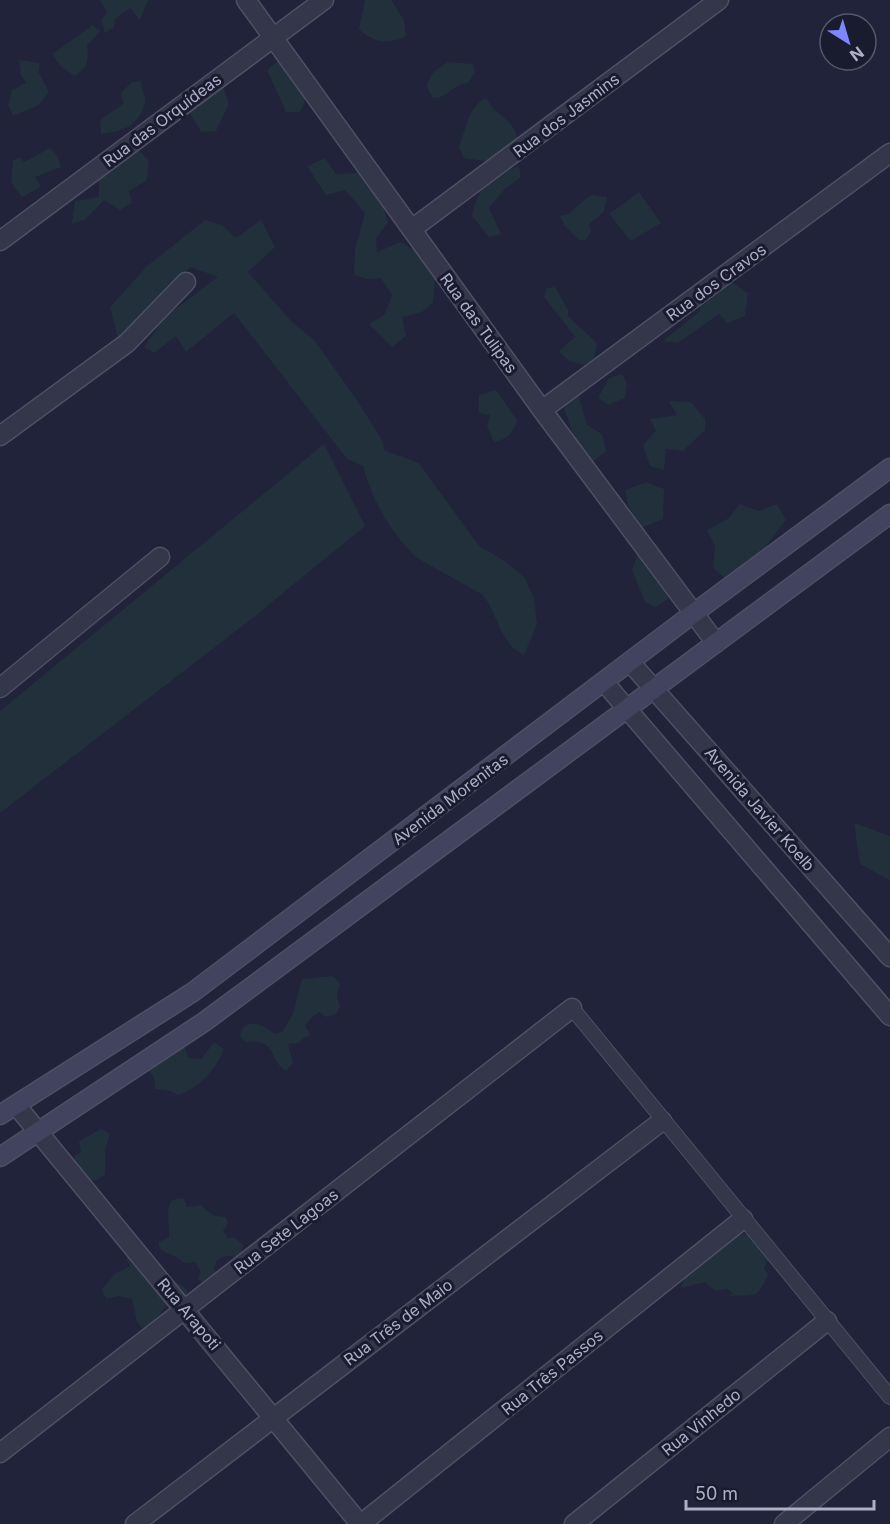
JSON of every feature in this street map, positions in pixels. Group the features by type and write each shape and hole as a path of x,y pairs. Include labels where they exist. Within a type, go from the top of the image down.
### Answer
{"main road":[{"name":"Avenida Morenitas","path":"0,1115 193,992 693,613 890,468"},
{"name":"Avenida Morenitas","path":"0,1157 204,1022 890,514"}],"street":[{"name":"Rua das Tulipas","path":"246,0 542,410 716,643"},
{"name":"Rua das Orquídeas","path":"0,241 324,0"},
{"name":"Rua dos Jasmins","path":"412,229 719,0"},
{"name":"Rua dos Cravos","path":"542,410 890,153"},
{"path":"0,436 127,343 186,282"},
{"path":"0,688 160,557"},
{"name":"Avenida Javier Koelb","path":"630,662 890,957"},
{"path":"604,682 890,1016"},
{"name":"Rua Sete Lagoas","path":"0,1453 572,1008"},
{"name":"Rua Arapoti","path":"16,1105 360,1524"},
{"name":"Rua Três de Maio","path":"135,1524 273,1416 662,1121"},
{"name":"Rua Três Passos","path":"360,1524 743,1219"},
{"name":"Rua Vinhedo","path":"574,1524 827,1321"},
{"path":"784,1524 890,1437"}],"lane":[{"path":"572,1008 662,1121 890,1396"}],"shaded area":[{"path":"100,0 148,0 140,20 130,8 115,19 114,27 105,33 101,20 107,12"},
{"path":"365,0 391,0 404,20 406,36 393,41 381,41 364,34 359,29"},
{"path":"93,25 100,31 87,46 88,60 85,67 75,76 61,67 52,54"},
{"path":"19,60 40,63 39,73 49,92 39,105 13,116 8,105 12,90 26,83 21,75"},
{"path":"278,61 289,69 306,98 300,112 286,112 267,70"},
{"path":"448,62 473,64 475,72 468,83 458,86 443,96 433,98 426,86 434,71"},
{"path":"141,80 145,103 139,117 129,126 116,132 101,134 100,120 123,104 121,93 131,83"},
{"path":"221,82 229,104 216,131 201,132 190,113 194,99"},
{"path":"486,98 511,125 518,138 501,159 485,161 464,158 459,147 468,119 475,107"},
{"path":"50,148 57,155 61,167 35,177 41,187 22,197 11,183 13,160 20,157 24,162"},
{"path":"122,150 138,150 149,160 147,180 129,191 132,203 120,210 104,200 85,220 72,223 75,201 99,197 99,178"},
{"path":"325,158 336,174 361,173 376,185 388,222 376,239 377,252 401,242 432,265 435,279 433,303 422,312 402,317 406,336 392,347 369,324 384,315 392,295 381,278 368,279 354,275 355,249 365,213 345,190 326,195 307,166"},
{"path":"519,166 521,177 505,189 489,208 501,234 489,237 472,216 478,197 482,189 493,178"},
{"path":"639,192 661,223 631,241 609,214"},
{"path":"591,195 607,197 604,212 589,224 591,231 586,240 579,240 564,225 560,216 568,214"},
{"path":"205,220 222,225 236,238 261,220 275,247 248,272 291,321 315,341 357,400 382,440 384,450 419,463 479,546 505,561 525,578 534,598 537,624 524,655 504,637 483,595 417,558 408,549 377,504 363,466 347,459 234,313 186,352 176,336 154,353 144,347 166,316 218,277 190,267 118,339 110,307 146,267"},
{"path":"730,281 748,293 745,316 727,323 719,314 678,343 663,341 700,311 701,298"},
{"path":"555,287 568,310 568,316 597,343 594,358 584,365 569,361 559,351 575,337 544,297 547,288"},
{"path":"622,374 627,383 625,398 608,405 598,398 609,378"},
{"path":"496,390 517,420 509,435 494,442 487,426 490,415 479,413 479,395"},
{"path":"579,396 587,425 602,434 606,451 588,466 580,455 562,402"},
{"path":"669,401 691,402 705,419 705,430 683,451 666,449 664,470 650,466 643,445 656,431 650,419 677,415"},
{"path":"324,444 365,526 250,620 0,813 0,711"},
{"path":"646,482 664,489 663,519 641,528 628,505 625,490"},
{"path":"739,504 759,511 777,504 786,520 756,559 726,579 713,568 715,547 707,530 729,518"},
{"path":"638,553 671,597 655,607 645,602 632,570"},
{"path":"854,823 890,836 890,880 860,864"},
{"path":"333,976 340,983 337,996 340,1007 336,1014 326,1017 319,1012 305,1026 311,1035 298,1043 288,1044 293,1063 286,1071 276,1061 268,1047 256,1042 246,1042 240,1036 245,1026 249,1024 260,1025 275,1034 282,1032 293,1014 302,979"},
{"path":"214,1042 224,1049 216,1064 200,1083 178,1095 171,1091 155,1089 154,1078 149,1071 175,1046 185,1048 188,1057 194,1059 202,1058"},
{"path":"101,1129 110,1134 105,1150 105,1174 98,1180 85,1181 71,1164 75,1155 81,1153 79,1141"},
{"path":"178,1198 184,1199 187,1207 200,1205 215,1216 226,1217 228,1223 223,1231 228,1238 235,1238 243,1245 241,1257 226,1256 217,1260 214,1269 220,1276 208,1288 198,1279 201,1272 195,1262 184,1263 159,1247 159,1242 169,1237 168,1209 171,1201"},
{"path":"737,1233 755,1235 770,1256 764,1268 768,1275 757,1293 729,1296 733,1293 727,1289 715,1291 705,1282 683,1288 681,1286 690,1268"},
{"path":"132,1244 153,1255 160,1270 187,1289 188,1301 169,1303 145,1332 137,1322 132,1299 118,1296 106,1299 102,1289 115,1274 130,1266 126,1258"}]}
